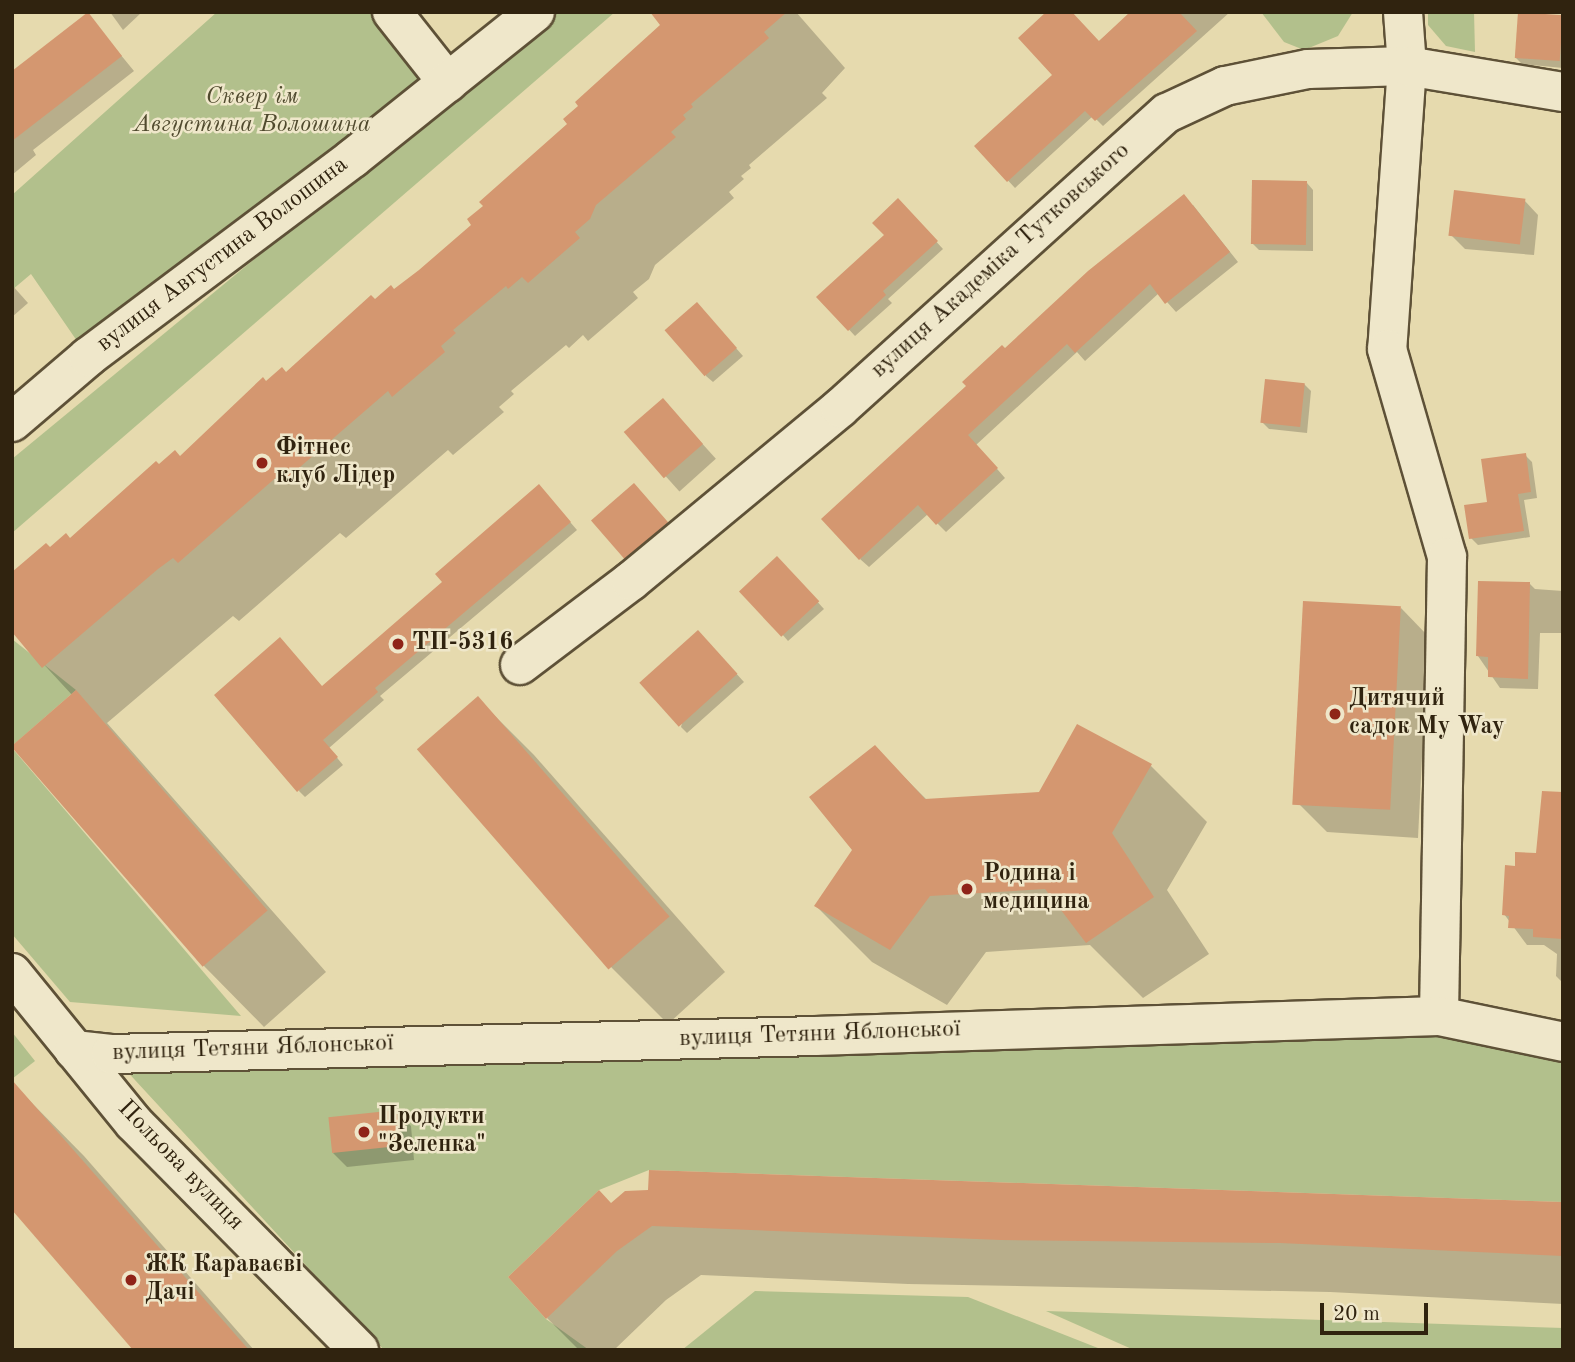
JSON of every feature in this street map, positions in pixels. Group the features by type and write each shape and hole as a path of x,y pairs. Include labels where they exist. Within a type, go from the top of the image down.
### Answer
{"street":[{"path":"392,12 448,83"},
{"name":"вулиця Августина Волошина","path":"12,422 88,357 448,83 534,12"},
{"path":"1403,12 1407,66 1387,349 1447,557 1439,1016"},
{"name":"вулиця Академіка Тутковського","path":"520,665 631,581 840,408 1167,113 1225,86 1308,69 1407,66 1563,92"},
{"name":"Польова вулиця","path":"12,973 134,1123 359,1350"},
{"name":"вулиця Тетяни Яблонської","path":"75,1050 125,1054 1439,1016 1563,1042"}],"green space":[{"name":"Сквер ім Августина Волошина","path":"217,12 392,12 448,83 88,357 31,274 12,290 12,195"},
{"path":"554,12 615,12 12,533 12,459"},
{"path":"1261,12 1353,12 1338,36 1304,50 1284,42"},
{"path":"1428,12 1474,12 1475,52 1446,46 1428,25"},
{"path":"12,639 76,690 12,746"},
{"path":"12,748 241,1016 70,1002 12,934"},
{"path":"1383,1016 1563,1050 1563,1202 649,1170 599,1190 508,1277 546,1319 589,1350 384,1350 111,1054"},
{"path":"12,1032 35,1061 12,1079"},
{"path":"755,1291 968,1297 1103,1350 682,1350"},
{"path":"1046,1311 1563,1328 1563,1350 1134,1350"}],"building":[{"path":"88,12 122,56 12,141 12,71"},
{"path":"650,12 787,12 764,32 769,38 691,104 693,107 683,115 686,119 671,132 676,137 596,205 590,219 575,232 580,238 528,283 522,277 508,289 506,286 453,330 456,333 441,346 445,352 392,397 388,391 285,480 280,474 178,563 173,558 158,569 42,668 12,632 12,572 46,543 50,547 66,533 70,538 156,461 159,464 175,450 180,456 263,377 266,381 282,367 286,372 371,295 375,299 391,285 394,289 471,225 467,219 483,206 479,202 567,124 563,119 578,106 575,102 660,25"},
{"path":"1046,12 1072,12 1099,41 1130,12 1179,12 1197,31 1095,121 1085,111 1007,182 974,146 1052,75 1018,38"},
{"path":"1518,12 1563,15 1560,61 1515,58"},
{"path":"1252,180 1307,181 1306,245 1251,244"},
{"path":"1454,190 1525,199 1520,244 1448,236"},
{"path":"1184,194 1230,252 1165,304 1150,284 1075,353 1067,344 968,435 998,468 936,525 918,505 859,560 821,519 966,386 962,382 1002,345 1005,348 1088,271"},
{"path":"898,198 938,241 883,291 886,295 848,331 816,297 884,235 872,223"},
{"path":"697,302 737,348 705,376 665,330"},
{"path":"1265,379 1305,383 1300,427 1260,423"},
{"path":"663,398 703,444 664,478 624,432"},
{"path":"1526,453 1531,492 1518,494 1524,531 1469,539 1464,505 1487,502 1481,459"},
{"path":"634,483 668,522 625,560 591,520"},
{"path":"539,484 571,522 375,688 378,692 323,740 338,757 297,792 214,695 280,637 322,686 442,582 435,574"},
{"path":"777,556 819,601 781,637 739,591"},
{"path":"1478,581 1530,582 1528,679 1488,677 1488,657 1476,656"},
{"name":"Дитячий садок My Way","path":"1303,601 1401,606 1390,810 1292,805"},
{"path":"698,630 737,674 679,727 639,683"},
{"path":"76,690 268,910 203,967 12,747"},
{"path":"478,696 670,916 608,970 417,749"},
{"path":"1077,724 1152,764 1112,833 1154,897 1086,943 1045,889 930,896 890,950 814,906 852,850 809,797 875,745 925,799 1039,792"},
{"path":"1542,791 1563,792 1563,939 1533,937 1533,929 1508,928 1509,916 1502,915 1505,865 1515,866 1515,852 1536,853"},
{"name":"ЖК Караваєві Дачі","path":"12,1080 249,1350 133,1350 12,1210"},
{"name":"Продукти \"Зеленка\"","path":"397,1110 401,1146 332,1153 328,1117"},
{"path":"649,1170 1563,1202 1563,1256 1280,1243 1001,1240 652,1226 617,1251 546,1319 508,1277 599,1190 611,1203 625,1191 648,1190"}],"place":[{"name":"Фітнес клуб Лідер","path":"262,463"},
{"name":"ТП-5316","path":"398,644"},
{"name":"Дитячий садок My Way","path":"1335,714"},
{"name":"Родина і медицина","path":"967,889"},
{"name":"Продукти \"Зеленка\"","path":"364,1132"},
{"name":"ЖК Караваєві Дачі","path":"131,1280"}]}
